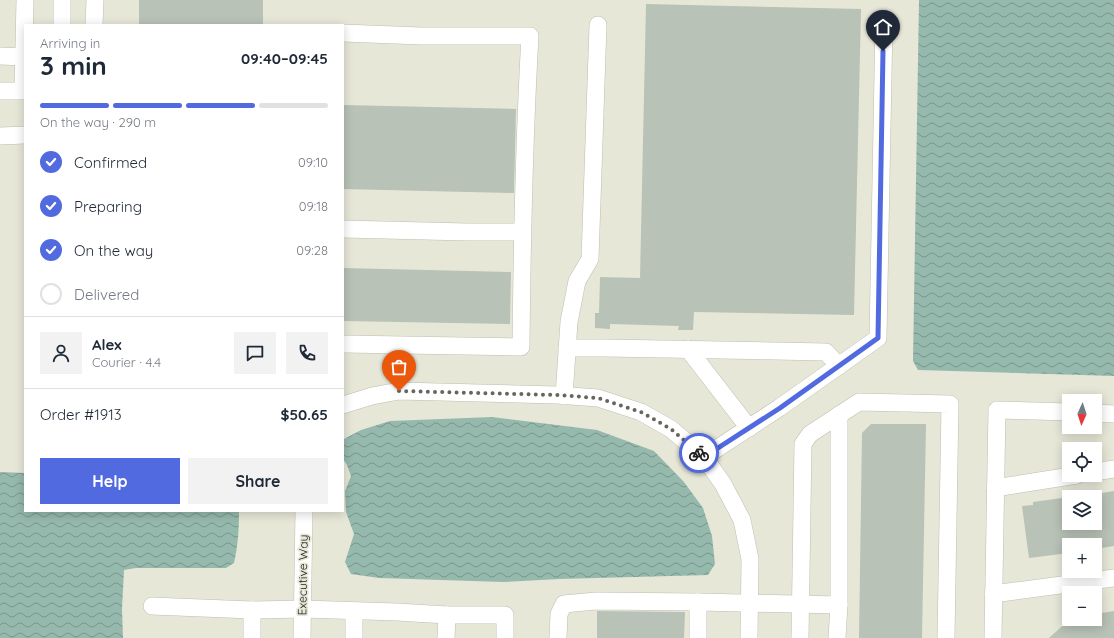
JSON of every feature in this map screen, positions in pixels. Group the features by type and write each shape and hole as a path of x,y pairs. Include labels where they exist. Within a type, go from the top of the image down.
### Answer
{"street":[{"path":"25,0 25,24"},
{"path":"62,0 62,24"},
{"path":"94,24 95,0"},
{"path":"704,457 749,428 878,338 884,22"},
{"path":"564,396 569,322 577,281 590,259 598,25"},
{"path":"344,33 421,36 530,36 522,232 521,347 344,344"},
{"path":"0,56 24,57 23,91 0,91"},
{"path":"0,136 24,135"},
{"path":"344,229 522,232"},
{"path":"567,348 826,352 839,366"},
{"path":"688,350 749,428"},
{"path":"344,405 372,396 399,391 598,398 641,412 671,429 704,457 723,484 742,520 750,559 749,638"},
{"path":"800,638 803,444 810,434 858,402 950,404 946,638"},
{"path":"993,638 997,410 1062,412"},
{"path":"1102,413 1114,414"},
{"path":"837,638 839,415"},
{"path":"1102,471 1114,469"},
{"path":"995,488 1062,477"},
{"name":"Executive Way","path":"302,638 304,512"},
{"path":"993,594 1114,578"},
{"path":"558,638 559,614 564,604 596,601 838,605"},
{"path":"698,602 698,638"},
{"path":"152,606 252,610 303,609 447,615 505,615 505,638"},
{"path":"252,610 252,638"},
{"path":"354,611 354,638"},
{"path":"446,638 447,615"}],"water":[{"path":"919,0 1114,0 1114,376 918,370 913,361"},
{"path":"492,417 597,430 654,451 684,482 703,508 712,536 715,564 708,575 503,582 379,578 351,574 345,562 354,534 346,512 345,491 351,476 344,460 344,439 361,430 390,421"},
{"path":"0,472 24,473 24,512 239,512 238,537 234,563 226,568 136,568 124,570 122,609 123,638 0,638"}],"building":[{"path":"139,0 263,0 263,24 139,24"},
{"path":"646,4 861,9 854,315 694,312 693,330 678,330 679,326 610,324 610,329 595,328 595,313 599,313 600,277 640,278"},
{"path":"344,105 516,109 514,193 344,189"},
{"path":"344,268 511,272 510,324 344,321"},
{"path":"871,424 926,424 922,638 859,638 862,433"},
{"path":"1114,491 1114,546 1102,548 1102,538 1062,538 1062,554 1029,558 1022,506 1033,505 1033,502 1062,498 1062,530 1102,530 1102,493"},
{"path":"597,611 685,612 684,638 597,638"},
{"path":"1114,611 1114,638 1049,638 1062,626 1102,626 1102,613"}],"way so far":[{"path":"399,391 557,395 598,398 641,412 671,429 699,453"}],"route":[{"path":"699,453 704,457 780,408 878,338 881,238 883,51"}]}
